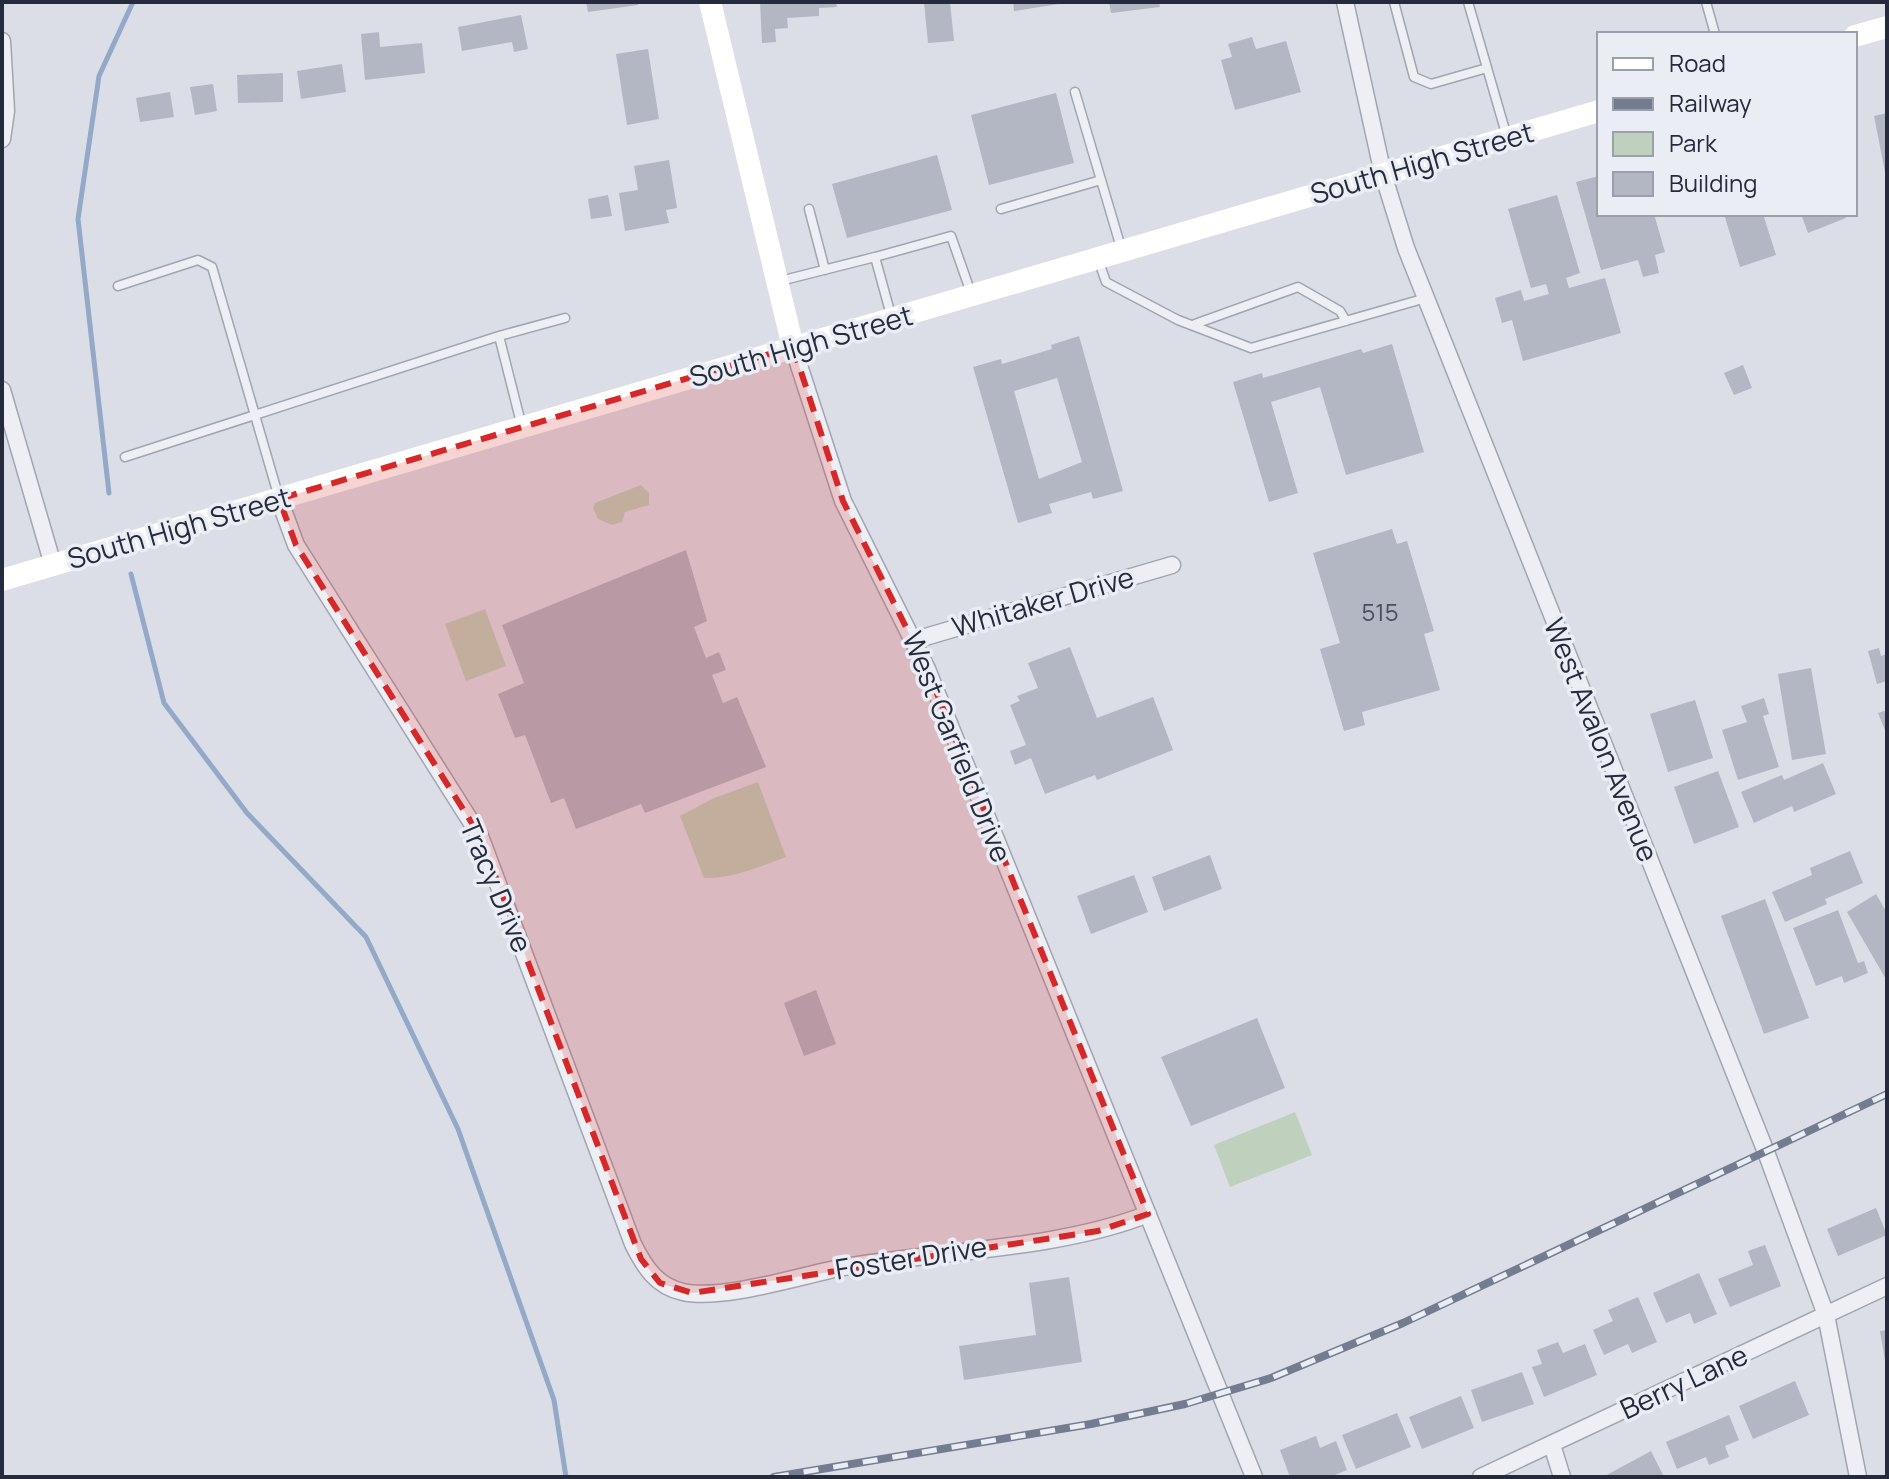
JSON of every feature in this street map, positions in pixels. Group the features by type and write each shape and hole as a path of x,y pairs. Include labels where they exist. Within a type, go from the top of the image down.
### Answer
{"main road":[{"name":"West Garfield Drive","path":"710,2 793,347"},
{"path":"1857,35 1887,27"},
{"name":"South High Street","path":"2,580 1597,112"}],"street":[{"name":"West Avalon Avenue","path":"1345,2 1383,174 1426,298 1766,1152 1826,1315 1858,1477"},
{"path":"2,41 6,111 2,139"},
{"name":"West Garfield Drive","path":"793,347 843,501 915,640 1254,1477"},
{"path":"2,390 53,565"},
{"name":"Tracy Drive","path":"279,499 296,545 480,836 633,1244 650,1273 673,1289"},
{"name":"Whitaker Drive","path":"915,640 1172,565"},
{"name":"Foster Drive","path":"673,1289 715,1293 846,1267 1098,1231 1148,1214"},
{"name":"Berry Lane","path":"1481,1477 1887,1286"},
{"path":"1552,1445 1562,1477"}],"lane":[{"path":"1394,2 1414,77 1431,84 1487,68"},
{"path":"1468,2 1507,138"},
{"path":"1706,2 1714,32"},
{"path":"1075,92 1122,251"},
{"path":"1001,209 1101,180"},
{"path":"809,209 825,270"},
{"path":"777,282 951,236 973,297"},
{"path":"875,257 893,319"},
{"path":"1098,259 1106,282 1178,320 1251,348 1426,298"},
{"path":"118,286 198,260 212,267 279,499"},
{"path":"1195,324 1298,287 1340,311 1346,321"},
{"path":"125,457 499,336 565,318"},
{"path":"499,336 522,428"}],"highlighted area":[{"path":"793,347 843,501 927,669 1148,1214 1098,1231 692,1293 660,1283 641,1259 480,836 296,545 279,499"}],"green space":[{"path":"641,485 649,493 649,505 625,512 622,522 612,525 598,519 593,508 595,503"},
{"path":"485,609 506,666 466,681 445,624"},
{"path":"758,782 786,857 735,874 704,878 680,816 714,798"},
{"path":"1295,1112 1312,1155 1230,1187 1214,1145"}],"building":[{"path":"586,2 638,2 638,5 588,12"},
{"path":"760,2 836,2 837,7 819,8 819,16 787,18 788,28 775,29 776,42 762,43"},
{"path":"924,2 950,2 954,41 928,43"},
{"path":"1013,2 1059,2 1059,4 1014,11"},
{"path":"1109,2 1159,2 1160,7 1111,13"},
{"path":"521,15 528,49 514,52 512,42 462,51 458,27"},
{"path":"379,32 380,47 422,43 425,73 365,80 361,34"},
{"path":"1252,37 1256,49 1286,41 1301,92 1235,110 1221,60 1232,57 1228,44"},
{"path":"648,49 659,119 627,125 616,54"},
{"path":"342,64 346,92 301,99 297,71"},
{"path":"283,73 283,102 238,103 237,75"},
{"path":"213,84 217,111 195,115 190,87"},
{"path":"170,92 174,117 140,122 136,98"},
{"path":"1056,93 1074,163 989,185 971,115"},
{"path":"1887,113 1887,177 1886,177 1874,116"},
{"path":"937,155 952,210 847,238 832,184"},
{"path":"669,160 677,208 666,210 669,223 625,231 619,193 638,190 634,166"},
{"path":"1597,177 1597,216 1655,216 1665,252 1655,255 1659,273 1643,277 1638,260 1601,270 1576,182"},
{"path":"608,195 612,216 591,219 588,199"},
{"path":"1557,195 1580,273 1566,278 1569,288 1605,278 1621,333 1523,361 1512,320 1502,323 1495,298 1521,290 1524,301 1549,294 1546,284 1531,288 1508,209"},
{"path":"1725,216 1764,216 1776,255 1740,267"},
{"path":"1802,216 1846,216 1846,218 1808,233"},
{"path":"1079,336 1123,491 1093,499 1091,492 1049,504 1052,513 1018,523 973,367 1001,359 1002,364 1052,349 1051,345","holes":["1057,378 1082,462 1039,479 1014,391"]},
{"path":"1392,344 1424,452 1346,475 1320,387 1271,402 1298,493 1269,502 1233,382 1262,373 1263,378 1361,349 1363,353"},
{"path":"1743,365 1752,388 1734,395 1724,373"},
{"path":"1392,529 1397,544 1407,541 1434,631 1424,634 1440,690 1362,712 1365,725 1344,731 1320,649 1340,643 1313,553"},
{"path":"686,550 707,621 694,627 706,658 719,652 726,670 712,675 723,703 737,697 766,767 645,813 641,804 576,829 564,798 551,803 525,735 515,738 498,694 524,683 502,625"},
{"path":"1070,647 1097,718 1153,697 1173,750 1097,780 1095,775 1045,794 1031,758 1015,765 1010,751 1026,745 1010,705 1020,701 1017,696 1038,688 1028,663"},
{"path":"1879,648 1881,656 1887,654 1887,681 1877,684 1868,651"},
{"path":"1811,668 1826,754 1792,760 1778,674"},
{"path":"1764,698 1769,714 1763,716 1779,767 1738,780 1722,730 1747,722 1741,706"},
{"path":"1695,700 1713,758 1668,772 1650,714"},
{"path":"1887,710 1887,735 1878,713"},
{"path":"1823,763 1836,794 1794,812 1792,806 1754,823 1741,792 1782,775 1784,780"},
{"path":"1718,771 1739,827 1694,844 1674,787"},
{"path":"1850,851 1863,883 1825,899 1827,904 1785,922 1772,892 1812,875 1810,868"},
{"path":"1210,855 1222,889 1164,911 1152,877"},
{"path":"1134,875 1148,912 1091,934 1077,896"},
{"path":"1876,894 1887,913 1887,981 1847,912"},
{"path":"1765,899 1809,1018 1764,1034 1721,916"},
{"path":"1838,910 1858,963 1864,961 1868,973 1844,983 1842,976 1816,986 1793,928"},
{"path":"816,990 836,1044 804,1056 784,1003"},
{"path":"1257,1018 1285,1088 1191,1126 1161,1057"},
{"path":"1876,1208 1887,1235 1838,1256 1827,1229"},
{"path":"1765,1245 1781,1286 1730,1307 1718,1279 1753,1265 1748,1251"},
{"path":"1699,1273 1717,1314 1694,1324 1690,1313 1666,1323 1653,1293"},
{"path":"1069,1277 1082,1362 964,1380 959,1346 1036,1335 1029,1283"},
{"path":"1638,1297 1657,1342 1632,1353 1628,1344 1604,1355 1593,1330 1613,1321 1608,1310"},
{"path":"1887,1330 1887,1361 1885,1361 1880,1331"},
{"path":"1558,1342 1563,1353 1585,1344 1597,1375 1544,1397 1532,1367 1542,1364 1537,1350"},
{"path":"1522,1372 1534,1404 1482,1422 1471,1390"},
{"path":"1795,1381 1809,1415 1753,1439 1739,1406"},
{"path":"1461,1396 1474,1428 1422,1449 1409,1417"},
{"path":"1397,1413 1411,1447 1356,1469 1342,1435"},
{"path":"1729,1415 1739,1440 1725,1446 1729,1457 1709,1465 1706,1457 1677,1469 1666,1442"},
{"path":"1316,1436 1320,1448 1336,1441 1347,1470 1330,1477 1290,1477 1280,1450"},
{"path":"1651,1451 1664,1477 1603,1477"}],"waterway":[{"path":"109,493 78,219 99,76 133,2"},
{"path":"131,574 164,703 247,813 366,937 458,1129 554,1400 566,1477"}],"railway":[{"path":"774,1477 1091,1424 1185,1404 1271,1378 1403,1323 1887,1094"}]}
